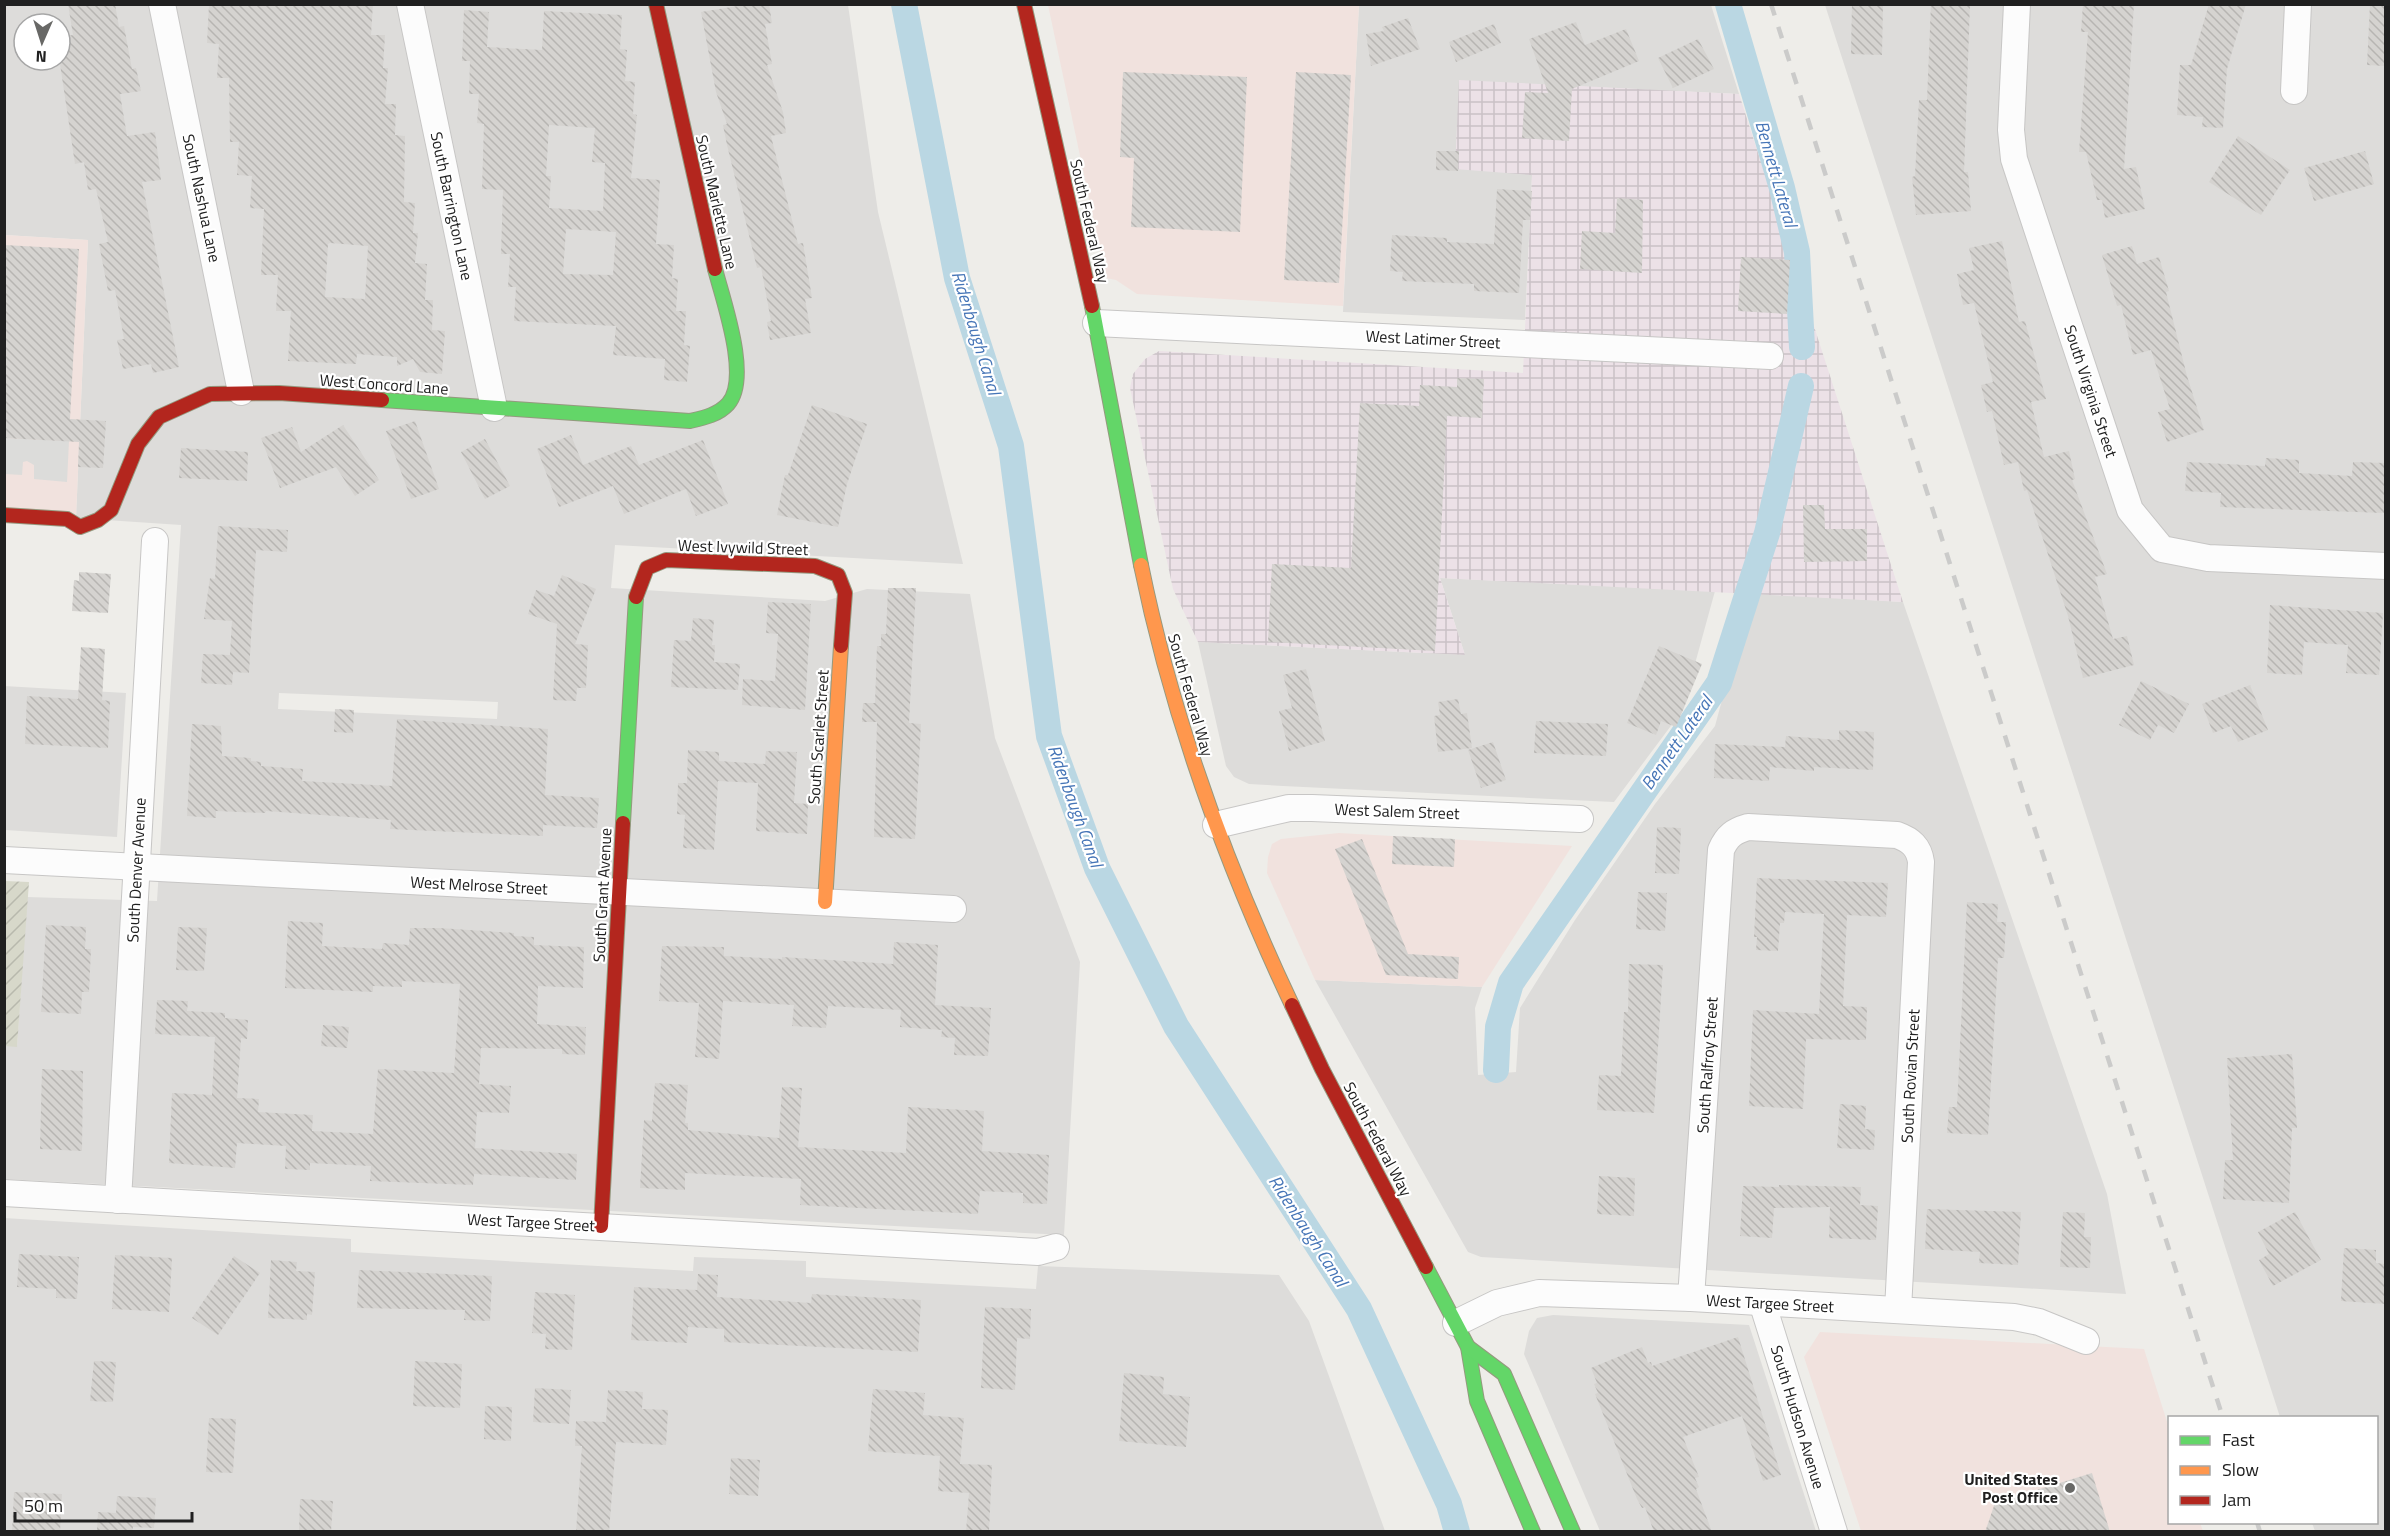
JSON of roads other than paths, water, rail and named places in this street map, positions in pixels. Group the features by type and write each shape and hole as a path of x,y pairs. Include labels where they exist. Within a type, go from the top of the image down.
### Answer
{"street":[{"name":"South Nashua Lane","path":"162,4 242,392"},
{"name":"South Barrington Lane","path":"410,4 494,408"},
{"name":"South Marlette Lane","path":"656,4 738,369 738,389 729,406"},
{"name":"South Federal Way","path":"1024,4 1096,323 1117,449 1150,610 1194,767 1252,921 1322,1069 1468,1347 1476,1401 1533,1532"},
{"name":"South Virginia Street","path":"2017,4 2010,130 2014,159 2130,510 2162,549 2208,558 2385,566"},
{"path":"2294,91 2298,4"},
{"name":"West Latimer Street","path":"1096,323 1770,356"},
{"name":"West Concord Lane","path":"4,515 67,519 80,526 98,520 111,510 138,444 159,417 210,394 242,392 690,421 711,417 729,406"},
{"name":"South Denver Avenue","path":"118,1200 155,541"},
{"name":"West Ivywild Street","path":"646,568 666,560 692,559 815,566 838,575"},
{"name":"South Grant Avenue","path":"601,1226 636,592 646,568"},
{"name":"South Scarlet Street","path":"825,902 834,726 845,593 838,575"},
{"name":"West Salem Street","path":"1216,825 1289,808 1312,807 1580,819"},
{"name":"South Ralfroy Street","path":"1691,1298 1721,850 1730,834 1748,827 1897,835 1914,844"},
{"name":"South Rovian Street","path":"1898,1310 1921,862 1914,844"},
{"name":"West Melrose Street","path":"4,860 952,909"},
{"name":"West Targee Street","path":"4,1193 1038,1252 1056,1248"},
{"name":"West Targee Street","path":"1456,1323 1497,1303 1539,1293 1691,1298 2014,1317 2039,1322 2086,1341"},
{"name":"South Hudson Avenue","path":"1762,1302 1834,1532"},
{"name":"South Federal Way","path":"1468,1347 1504,1374 1573,1532"}],"waterway":[{"name":"Ridenbaugh Canal","path":"904,4 957,278 1011,446 1049,736 1097,868 1176,1026 1359,1309 1449,1504 1457,1532"},
{"name":"Bennett Lateral","path":"1728,4 1782,188 1797,252 1802,347"},
{"name":"Bennett Lateral","path":"1496,1070 1498,1027 1511,983 1719,683 1767,533 1801,386"}],"railway":[{"path":"1771,4 2222,1416"},
{"path":"2258,1524 2260,1532"}],"place":[{"name":"United States Post Office","path":"2070,1488"}]}
